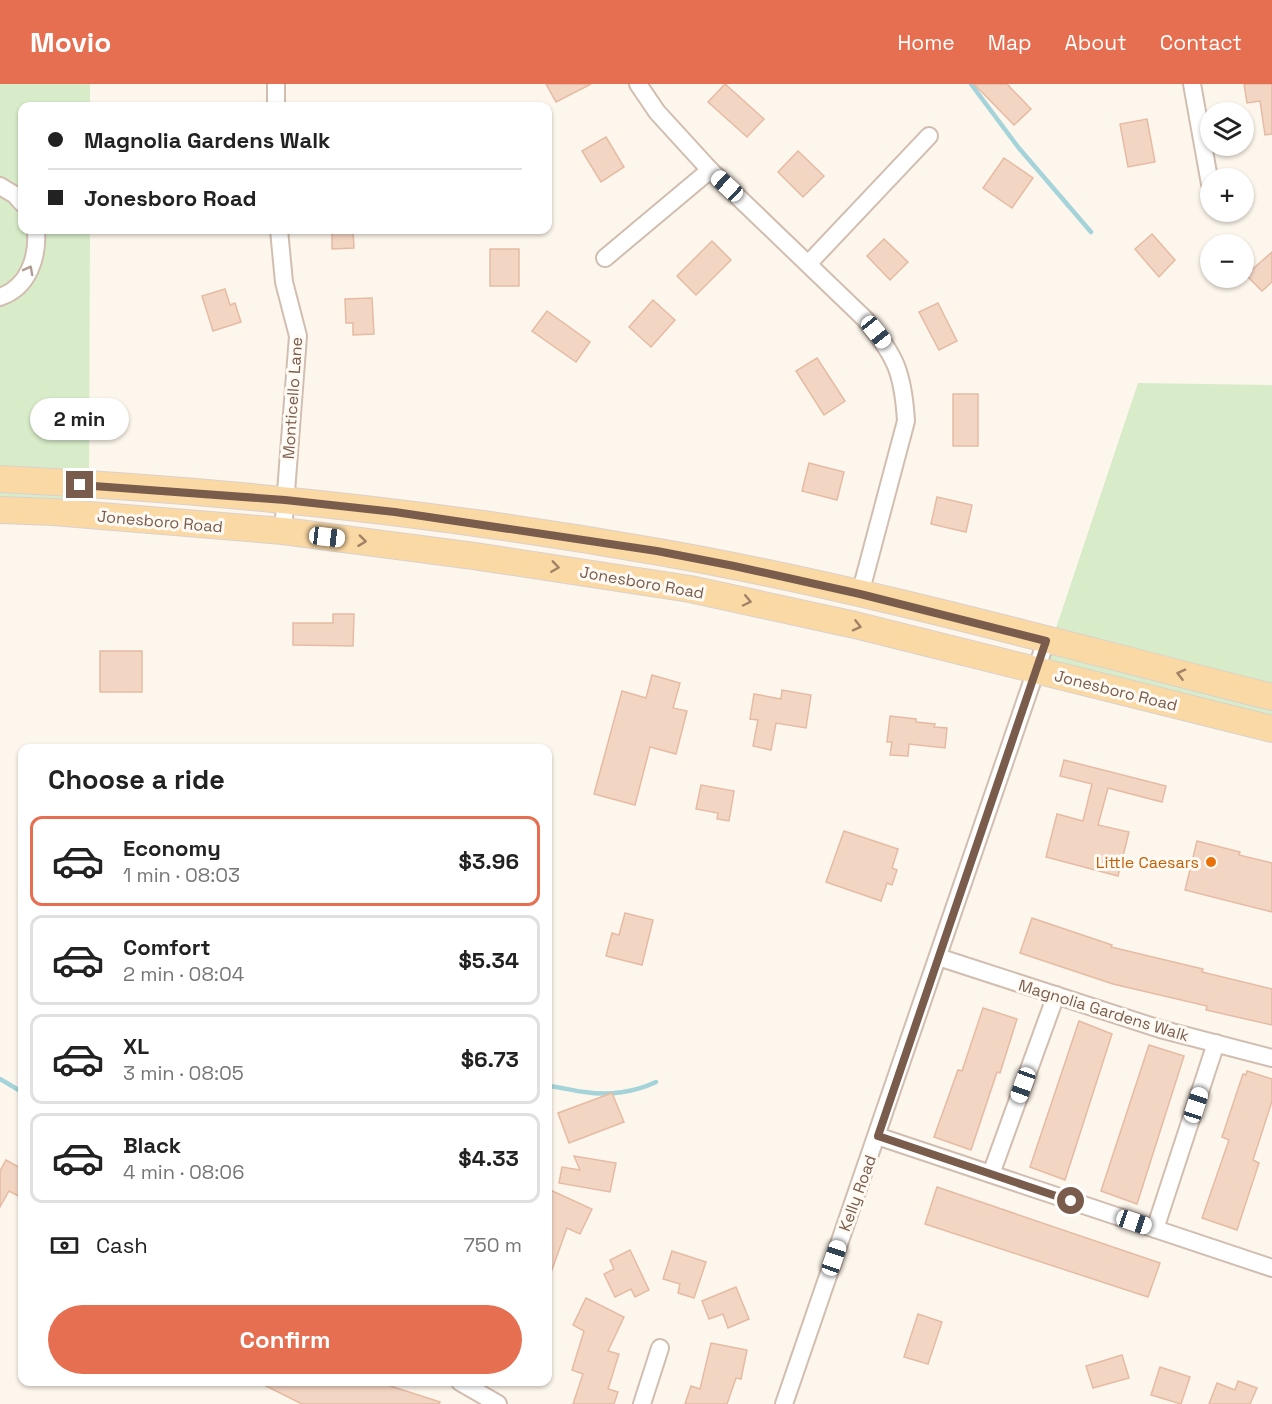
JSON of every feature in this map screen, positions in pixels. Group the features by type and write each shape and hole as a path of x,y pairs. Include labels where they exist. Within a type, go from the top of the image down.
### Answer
{"main road":[{"name":"Jonesboro Road","path":"5,474 285,500 450,519 657,551 860,594 1272,697"},
{"name":"Jonesboro Road","path":"0,510 52,512 283,531 510,561 690,589 800,612 1272,729"}],"street":[{"path":"276,84 276,102"},
{"path":"638,84 657,112 710,170 866,319 887,345 897,365 906,421 860,594"},
{"path":"1192,84 1207,168"},
{"path":"809,263 929,136"},
{"path":"605,258 710,170"},
{"path":"0,186 18,198"},
{"path":"0,297 21,283 33,267 38,248 36,234"},
{"name":"Monticello Lane","path":"279,234 284,282 298,336 283,531"},
{"name":"Kelly Road","path":"784,1404 878,1136 1046,641"},
{"name":"Magnolia Gardens Walk","path":"938,957 1160,1029 1272,1058"},
{"path":"991,1174 1056,995"},
{"path":"1155,1229 1216,1043"},
{"path":"878,1136 1272,1268"},
{"path":"642,1404 660,1348"},
{"path":"467,1386 498,1404"}],"green space":[{"path":"0,84 90,84 90,102 18,102 18,234 90,234 89,503 0,499"},
{"path":"1138,383 1272,385 1272,723 1045,661"}],"building":[{"path":"546,84 591,84 556,102"},
{"path":"725,84 764,119 747,137 708,102"},
{"path":"974,84 1007,84 1031,109 1014,125"},
{"path":"1244,84 1272,84 1272,134 1265,135 1260,101 1247,102"},
{"path":"1147,119 1155,162 1128,167 1120,124"},
{"path":"606,137 624,167 601,182 582,151"},
{"path":"798,151 824,176 803,197 778,172"},
{"path":"1004,158 1033,178 1012,208 983,188"},
{"path":"332,234 353,234 354,248 332,249"},
{"path":"1152,234 1175,260 1159,277 1135,249"},
{"path":"884,239 908,262 890,280 867,256"},
{"path":"712,241 731,260 696,295 677,276"},
{"path":"490,249 519,249 519,286 490,286"},
{"path":"1272,252 1272,282 1262,291 1254,283 1254,268"},
{"path":"225,289 230,305 235,303 241,322 213,331 202,296"},
{"path":"372,298 374,334 353,335 353,323 346,323 345,299"},
{"path":"653,300 675,320 651,347 629,327"},
{"path":"938,303 957,341 939,350 919,312"},
{"path":"547,311 590,342 576,362 532,331"},
{"path":"817,358 845,401 824,415 796,371"},
{"path":"953,394 978,394 978,446 953,446"},
{"path":"809,463 844,472 837,500 802,491"},
{"path":"937,497 972,505 966,532 931,524"},
{"path":"333,614 354,614 353,646 293,645 293,623 333,623"},
{"path":"100,651 142,651 142,692 100,692"},
{"path":"652,675 680,683 673,708 687,711 676,754 650,747 635,805 594,794 622,691 646,698"},
{"path":"782,690 811,695 806,728 776,723 771,750 753,746 758,720 750,719 754,694 781,699"},
{"path":"890,716 916,719 916,722 947,728 945,748 909,744 908,756 890,755 892,742 887,742"},
{"path":"1064,760 1166,786 1162,802 1108,788 1098,825 1129,832 1118,876 1046,857 1057,814 1083,821 1092,784 1060,776"},
{"path":"701,785 734,791 729,821 717,819 718,813 696,809"},
{"path":"844,831 898,849 892,868 897,870 892,885 887,883 881,901 826,882"},
{"path":"1197,841 1272,863 1272,912 1185,890"},
{"path":"625,913 653,920 642,965 606,956 612,933 619,935"},
{"path":"1032,918 1112,945 1111,947 1203,969 1202,972 1272,989 1272,1025 1206,1010 1207,1006 1113,984 1020,953"},
{"path":"983,1008 1017,1019 1000,1073 997,1072 971,1150 934,1137 958,1070 962,1071"},
{"path":"1079,1021 1112,1034 1065,1180 1030,1167"},
{"path":"1149,1045 1184,1056 1137,1204 1101,1191"},
{"path":"1247,1071 1272,1079 1272,1101 1253,1160 1259,1163 1237,1230 1202,1218 1229,1140 1222,1137 1243,1074 1246,1075"},
{"path":"612,1093 624,1122 569,1143 558,1113"},
{"path":"574,1156 616,1163 610,1192 559,1183 562,1167 580,1170"},
{"path":"6,1160 18,1167 18,1196 9,1191 0,1207 0,1171"},
{"path":"937,1187 1160,1263 1148,1297 925,1224"},
{"path":"552,1191 592,1209 580,1234 567,1228 552,1270"},
{"path":"630,1250 649,1290 635,1297 631,1289 615,1297 604,1274 614,1269 610,1260"},
{"path":"672,1251 706,1262 694,1298 678,1293 680,1284 663,1279"},
{"path":"736,1287 749,1319 728,1328 723,1314 709,1319 702,1301"},
{"path":"586,1298 624,1317 608,1351 619,1354 608,1389 618,1392 614,1404 573,1404 583,1374 572,1370 584,1331 573,1325"},
{"path":"918,1314 942,1322 928,1364 904,1357"},
{"path":"711,1343 747,1350 741,1379 736,1378 727,1404 685,1404 691,1386 700,1389"},
{"path":"1122,1355 1129,1378 1093,1388 1086,1366"},
{"path":"1160,1367 1190,1377 1181,1404 1151,1395"},
{"path":"1238,1381 1257,1388 1250,1404 1209,1404 1217,1383 1235,1390"},
{"path":"266,1386 390,1386 440,1402 439,1404 302,1404"}],"waterway":[{"path":"971,84 1018,147 1091,232"},
{"path":"0,1079 18,1090"},
{"path":"552,1087 594,1093 612,1093 631,1091 656,1082"}],"place":[{"name":"Little Caesars","path":"1211,862"}],"route":[{"path":"80,485 285,500 395,512 657,551 860,594 1046,641 878,1136 1071,1201"}]}
